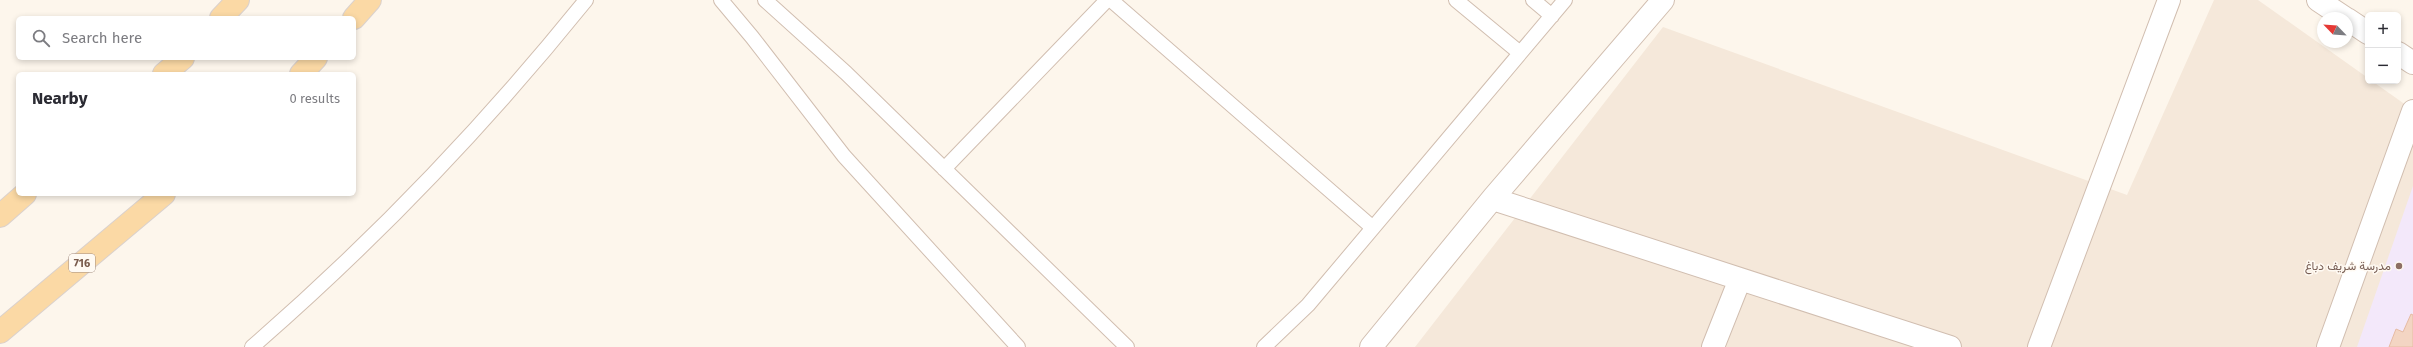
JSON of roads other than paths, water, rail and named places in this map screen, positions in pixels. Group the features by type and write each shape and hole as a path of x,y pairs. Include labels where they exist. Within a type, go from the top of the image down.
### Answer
{"main road":[{"path":"223,16 238,0"},
{"path":"356,16 370,0"},
{"path":"166,72 181,60"},
{"path":"303,72 314,60"},
{"path":"0,216 23,196"},
{"name":"716","path":"0,332 162,196"}],"street":[{"path":"1371,347 1493,199 1663,0"},
{"path":"2039,347 2170,0"},
{"path":"2318,0 2336,12"},
{"path":"2353,23 2365,31"},
{"path":"2401,55 2413,63"},
{"path":"2328,347 2413,111"},
{"path":"1493,199 1950,347"},
{"path":"1713,347 1740,279"}],"lane":[{"path":"258,345 417,189 495,106 586,0"},
{"path":"721,0 752,37 844,156 1018,347"},
{"path":"766,0 807,36 1127,347"},
{"path":"944,169 1107,0"},
{"path":"1111,0 1373,228"},
{"path":"1456,0 1520,53"},
{"path":"1533,0 1552,16"},
{"path":"1264,347 1308,305 1565,0"}],"place":[{"name":"مدرسة شريف دباغ","path":"2399,266"}]}
